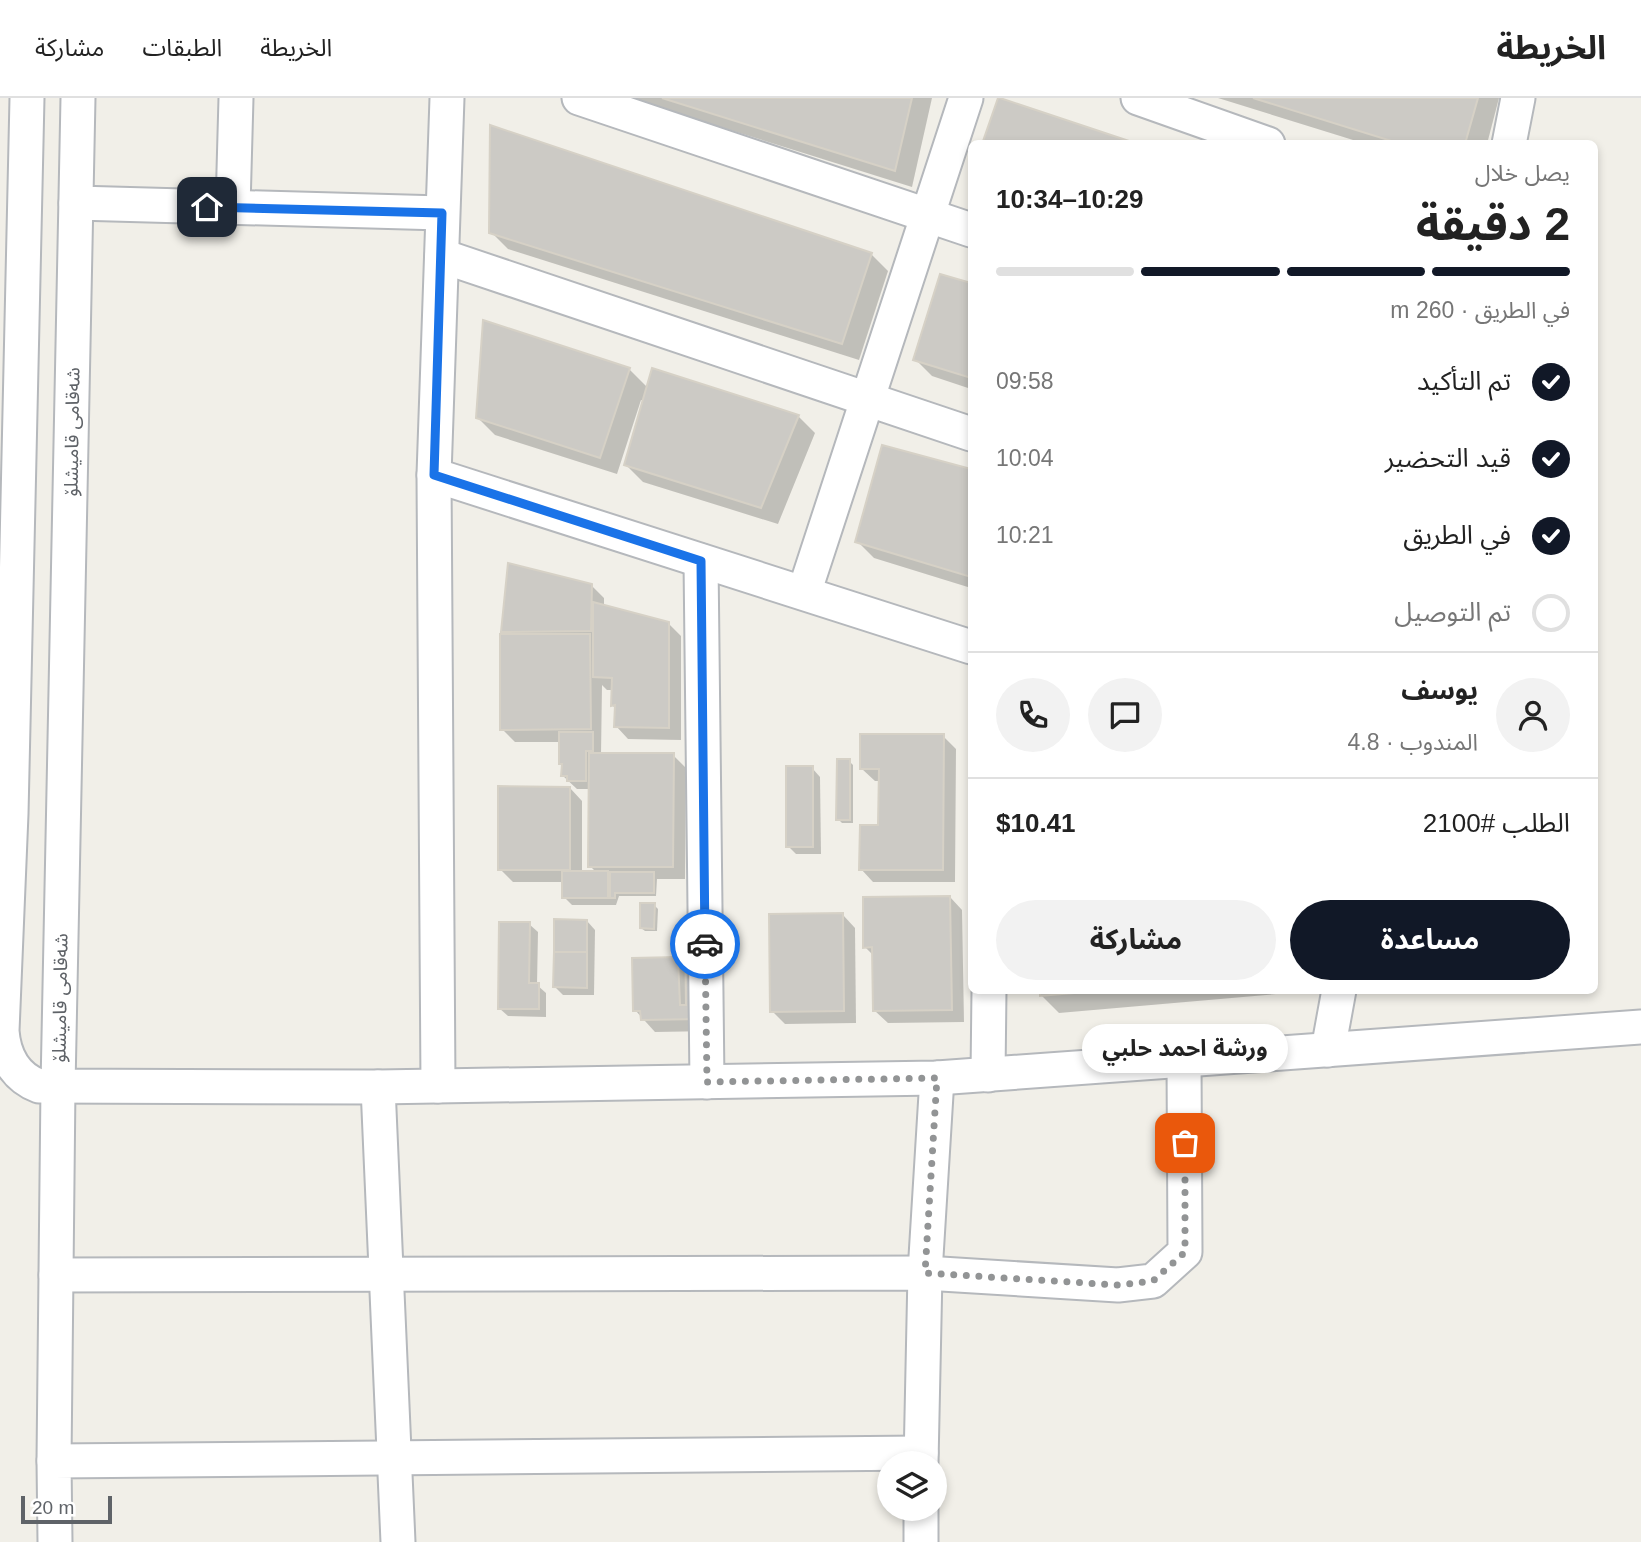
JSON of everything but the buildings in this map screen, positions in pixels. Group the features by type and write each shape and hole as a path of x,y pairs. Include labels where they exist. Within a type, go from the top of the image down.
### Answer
{"street":[{"name":"شەقامی قامیشلۆ","path":"27,98 7,650 3,1046 16,1071 26,1081 39,1086 58,1086 78,98"},
{"path":"233,207 236,98"},
{"path":"438,1086 434,475 447,98"},
{"path":"579,98 968,229"},
{"path":"804,593 966,98"},
{"path":"1138,98 1257,140"},
{"path":"1510,140 1518,98"},
{"path":"76,204 442,213"},
{"path":"442,256 968,433"},
{"path":"434,475 968,646"},
{"path":"701,561 707,1082"},
{"path":"988,1075 989,994"},
{"path":"1328,1050 1338,994"},
{"path":"55,1542 58,1086 379,1087 937,1078 1641,1027"},
{"path":"56,1275 925,1273 1118,1285 1153,1281 1185,1252 1184,1060"},
{"path":"921,1451 925,1273 937,1078"},
{"path":"379,1087 398,1542"},
{"path":"54,1461 877,1458"},
{"path":"921,1521 921,1542"}],"way so far":[{"path":"705,944 707,1082 937,1078 925,1273 1118,1285 1153,1281 1185,1252 1185,1143"}],"place":[{"name":"ورشة احمد حلبي","path":"1185,1143"}],"route":[{"path":"207,207 442,213 434,475 701,561 705,944"}]}
